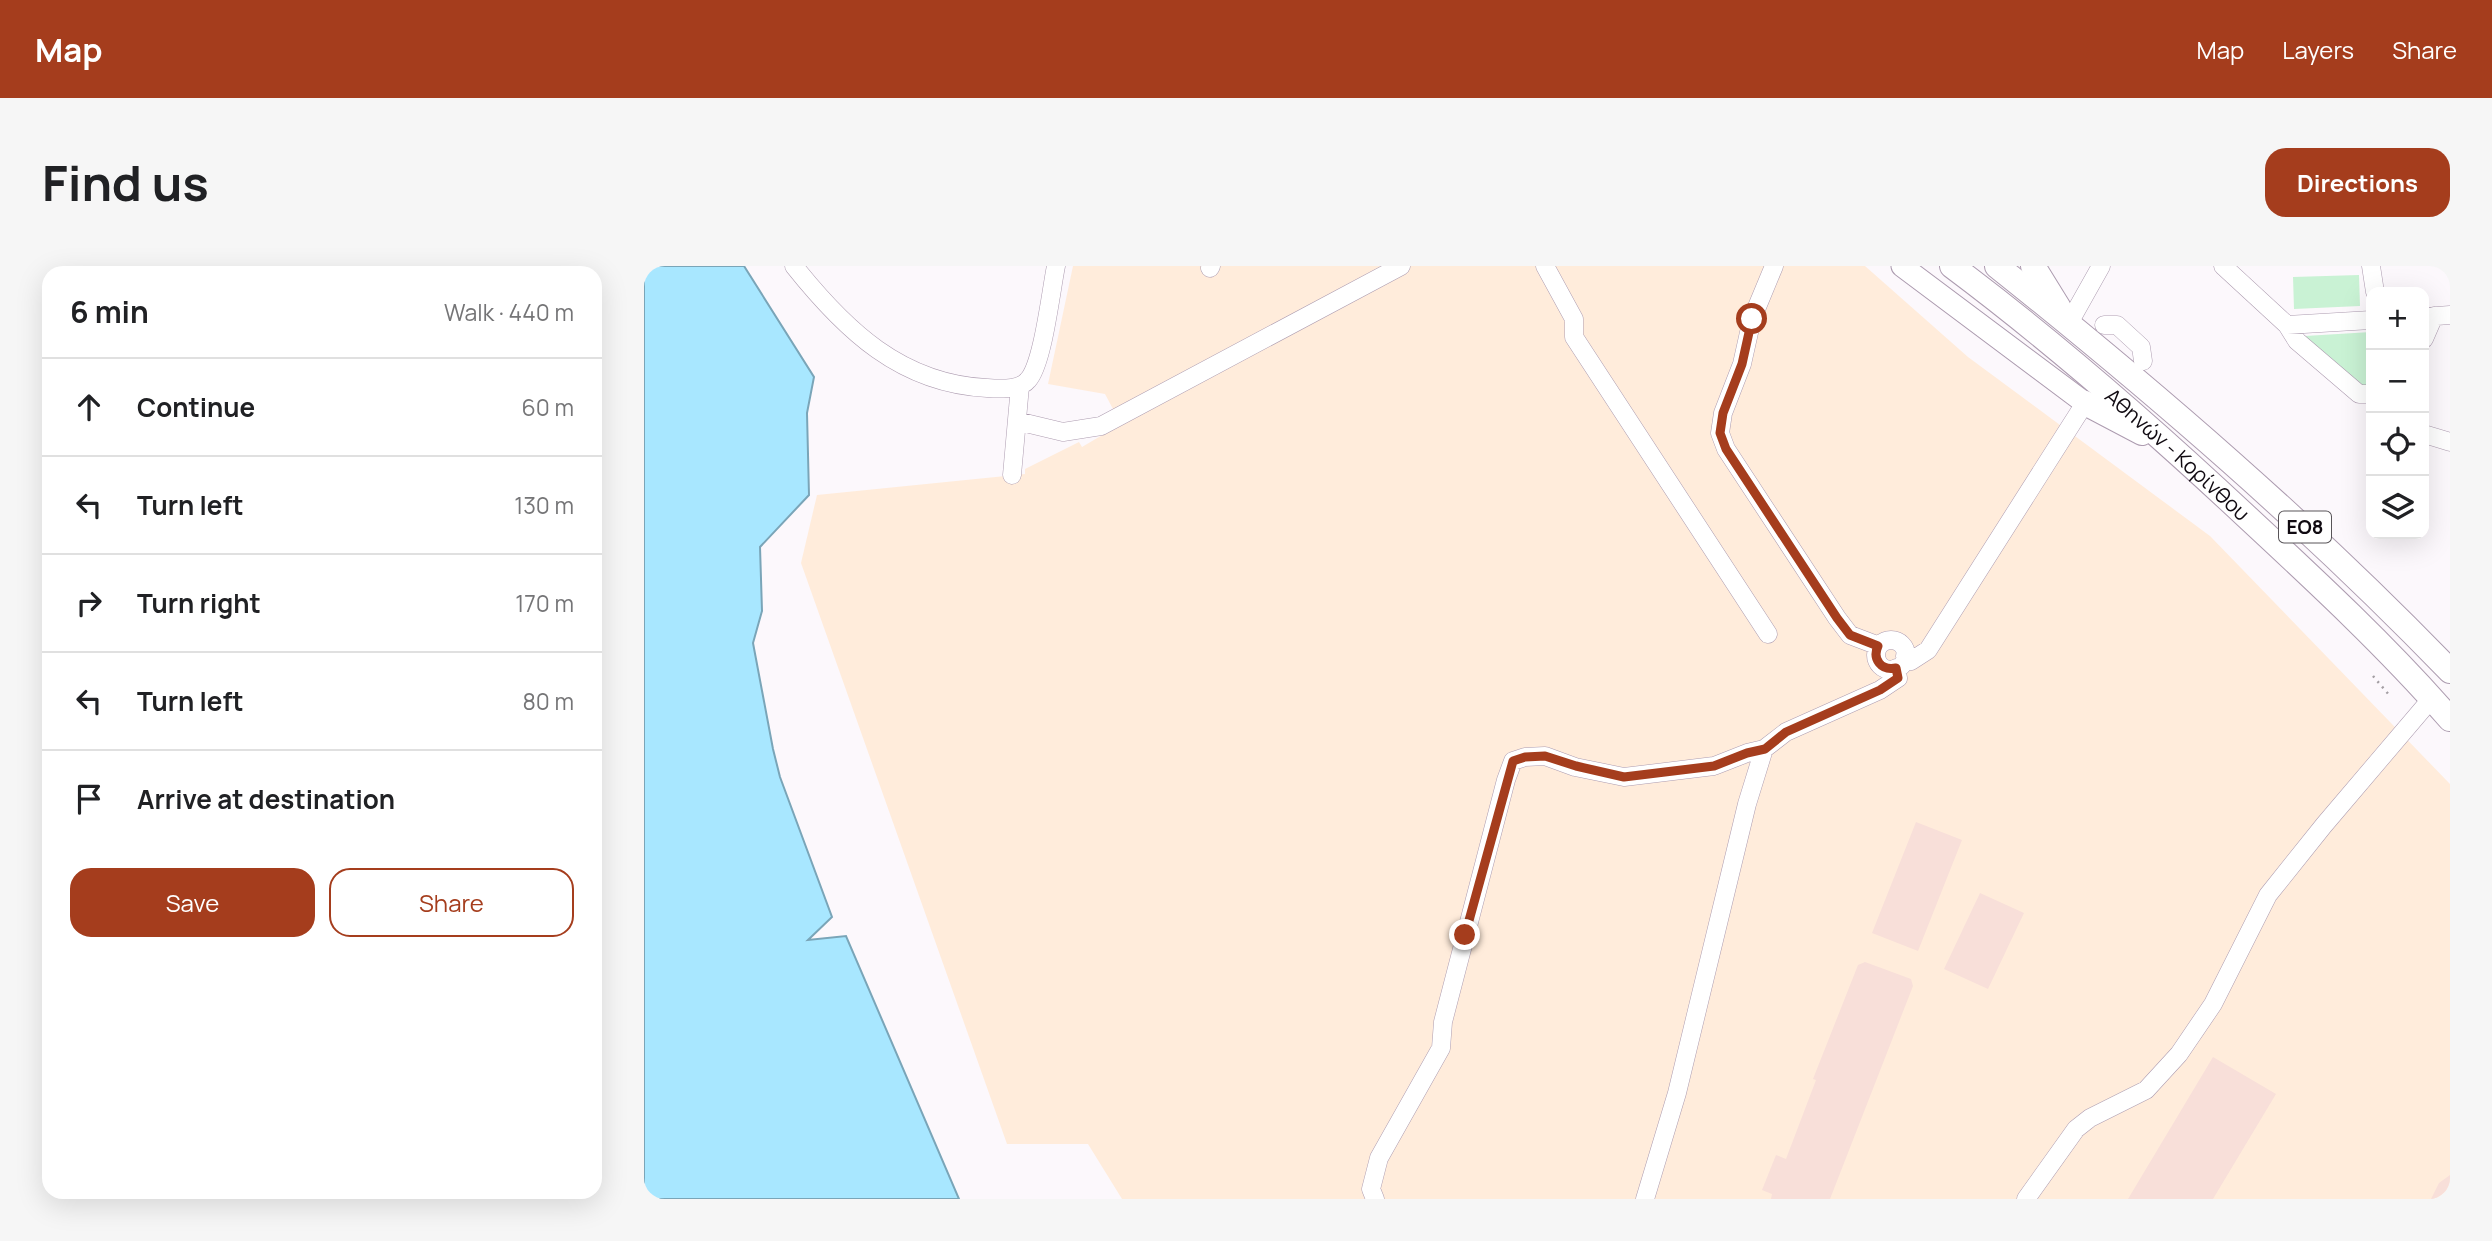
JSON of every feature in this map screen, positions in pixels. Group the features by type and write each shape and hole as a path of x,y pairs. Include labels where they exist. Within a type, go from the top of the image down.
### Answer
{"highway":[{"name":"Αθηνών - Κορίνθου","path":"1952,266 2132,411 2182,455 2303,568 2450,719"},
{"name":"Αθηνών - Κορίνθου","path":"1997,266 2152,392 2326,546 2450,671"},
{"path":"2033,266 2069,323"},
{"path":"2085,403 2182,455"}],"main road":[{"path":"1902,266 2085,403"}],"street":[{"path":"794,266 856,334 895,362 923,374 964,385 989,388 1020,386 1029,379 1037,363 1056,266"},
{"path":"1017,421 1063,432 1101,426 1401,266"},
{"path":"1545,266 1574,319 1574,337 1768,634"},
{"path":"1774,266 1752,319 1742,364 1723,413 1720,433 1726,449 1850,635 1878,646 1889,640 1896,641 1904,648 1904,665"},
{"path":"2069,323 2101,266"},
{"path":"2222,266 2287,325 2297,341 2359,394 2366,394"},
{"path":"2371,266 2374,287"},
{"path":"2287,325 2366,320"},
{"path":"2104,325 2117,325 2141,347 2143,361"},
{"path":"1012,475 1020,386"},
{"path":"1375,1199 1371,1189 1379,1158 1441,1048 1443,1022 1513,761 1545,756 1624,777 1714,766 1765,749 1786,732 1880,690 1904,665 1928,650 2085,403"},
{"path":"2429,436 2450,442"},
{"path":"2026,1199 2076,1129 2090,1118 2146,1090 2179,1055 2213,1004 2268,895 2432,698"},
{"path":"1644,1199 1677,1093 1744,817 1765,749"}],"path":[{"path":"2373,676 2390,696"}],"shaded area":[{"path":"1073,266 1865,266 1968,357 2210,536 2450,784 2450,1199 1122,1199 1088,1144 1007,1144 801,563 817,495 1025,474 1025,469 1079,442 1082,447 1121,424 1105,394 1048,384"}],"green space":[{"path":"2359,275 2360,306 2294,309 2293,277"},
{"path":"2366,332 2366,386 2360,386 2305,336"}],"water":[{"path":"644,266 744,266 814,377 807,413 809,495 760,547 762,611 753,643 780,777 832,917 808,940 846,936 959,1199 644,1199"}],"building":[{"path":"1916,822 1962,840 1918,951 1872,933"},
{"path":"1980,893 2024,913 1988,989 1944,969"},
{"path":"1865,962 1911,979 1913,986 1830,1199 1771,1199 1772,1194 1762,1190 1776,1155 1786,1159 1816,1080 1813,1079 1858,965"},
{"path":"2213,1057 2276,1094 2213,1199 2128,1199"},
{"path":"2450,1175 2450,1199 2431,1199 2439,1183"}],"route":[{"path":"1465,935 1513,761 1545,756 1624,777 1714,766 1765,749 1786,732 1880,690 1898,678 1896,668 1891,670 1878,663 1878,646 1850,635 1837,618 1726,449 1720,433 1723,413 1742,364 1752,319"}]}
